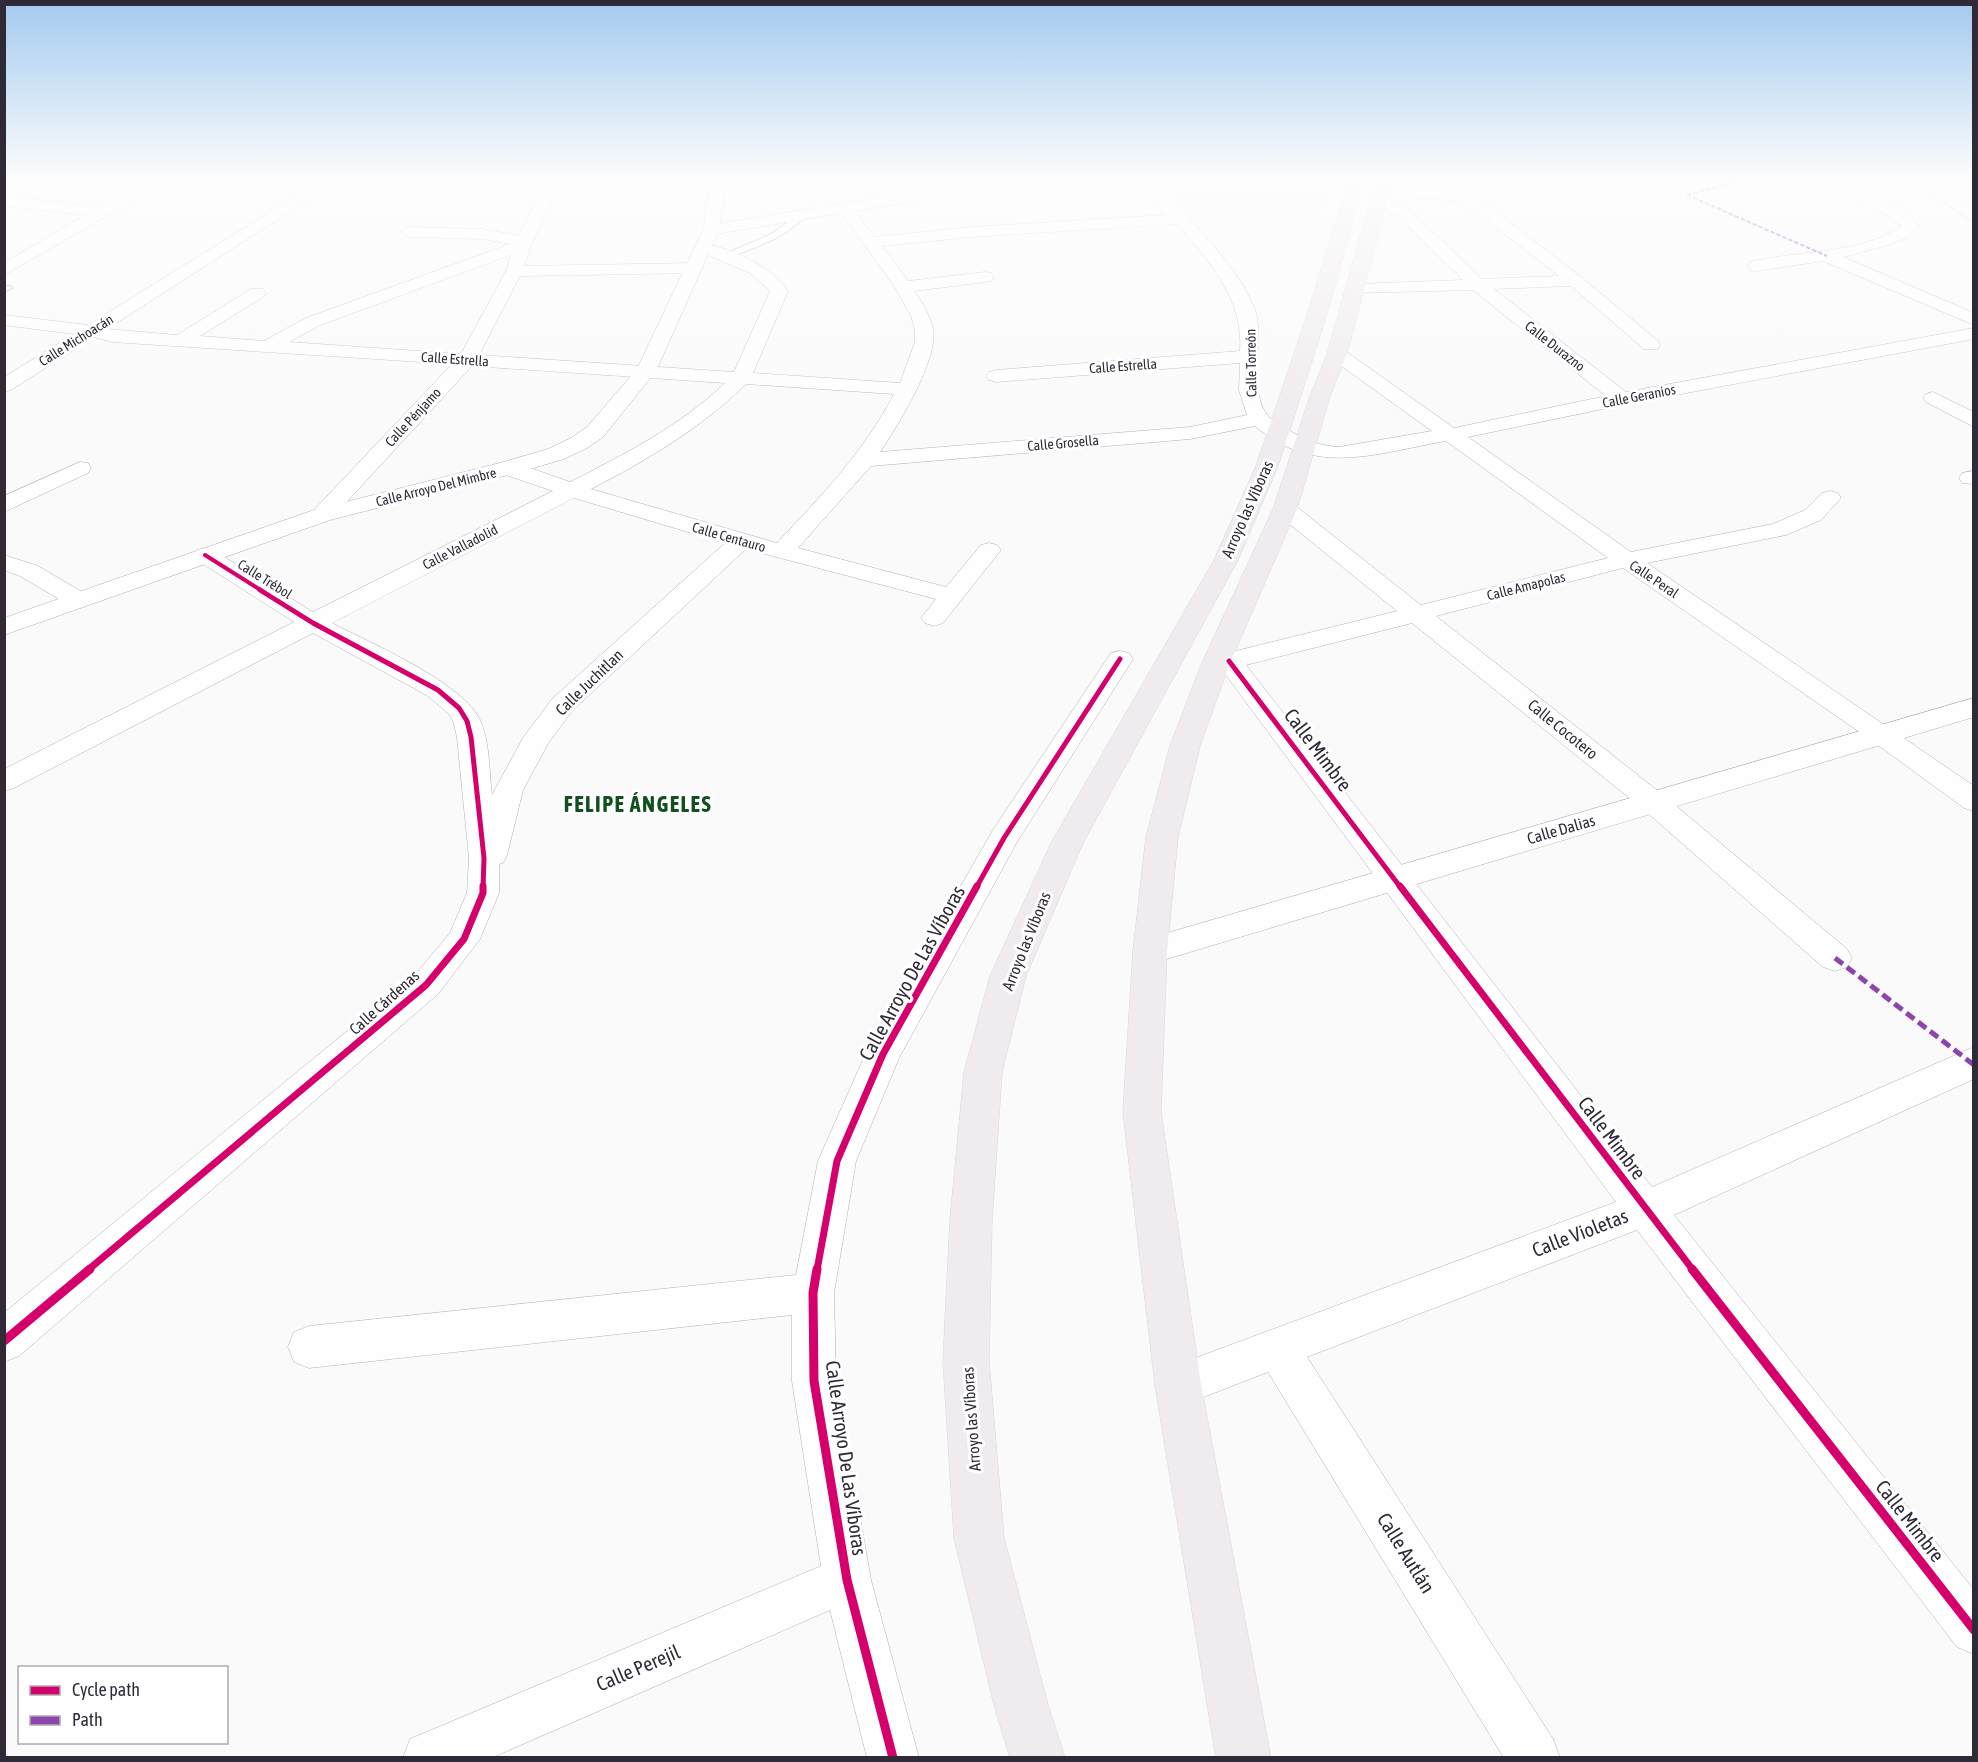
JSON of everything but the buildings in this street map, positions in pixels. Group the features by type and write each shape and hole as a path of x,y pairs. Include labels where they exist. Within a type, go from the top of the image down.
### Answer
{"main road":[{"name":"Arroyo las Víboras","path":"1038,1758 1021,1705 980,1538 966,1360 971,1220 983,1072 1008,976 1067,843 1226,560 1280,433 1313,327 1349,263"},
{"name":"Arroyo las Víboras","path":"1280,433 1320,396 1337,354 1365,263"},
{"name":"Arroyo las Víboras","path":"1244,1758 1178,1385 1142,1112 1150,951 1162,837 1185,746 1222,663 1285,509 1280,433"}],"street":[{"name":"Calle Michoacán","path":"4,386 200,263"},
{"path":"266,347 312,322 472,263"},
{"name":"Calle Pénjamo","path":"322,515 468,360 517,263"},
{"path":"514,271 586,263"},
{"name":"Calle Arroyo Del Mimbre","path":"4,627 322,515 556,454 595,432 646,371 702,263"},
{"name":"Calle Valladolid","path":"4,781 642,454 711,407 741,378 778,291 775,284 762,273 739,263"},
{"path":"782,552 865,460 907,389 923,352 925,332 918,310 885,263"},
{"name":"Calle Torreón","path":"1216,263 1230,281 1251,320 1249,378 1252,406 1280,433"},
{"name":"Calle Durazno","path":"1457,263 1478,285 1622,399"},
{"path":"1552,263 1651,345"},
{"path":"1756,267 1780,263"},
{"path":"1844,263 1974,320"},
{"path":"903,286 985,277"},
{"path":"1356,289 1575,281"},
{"path":"180,341 257,294"},
{"name":"Calle Estrella","path":"4,320 112,336 907,389"},
{"name":"Calle Geranios","path":"1280,433 1321,453 1339,453 1453,434 1622,399 1974,333"},
{"name":"Calle Peral","path":"1337,354 1974,801"},
{"name":"Calle Estrella","path":"996,376 1250,356"},
{"path":"1933,398 1974,421"},
{"name":"Calle Grosella","path":"865,460 1190,433 1280,433"},
{"path":"4,505 80,468"},
{"name":"Calle Centauro","path":"508,468 570,490 741,541 952,596"},
{"name":"Calle Amapolas","path":"1222,663 1628,560 1778,530 1801,522 1819,512 1830,498"},
{"name":"Calle Cocotero","path":"1285,509 1653,802 1835,958"},
{"name":"Calle Juchitlan","path":"483,894 508,790 537,738 562,705 741,541"},
{"path":"934,618 989,550"},
{"name":"Calle Trébol","path":"205,555 313,623"},
{"path":"4,562 29,571 78,600"},
{"name":"Calle Cárdenas","path":"4,1341 426,984 464,939 483,894 484,858 471,737 467,721 459,708 438,690 313,623"},
{"name":"Calle Arroyo De Las Víboras","path":"893,1758 847,1580 814,1381 813,1293 837,1161 883,1054 1004,838 1120,659"},
{"name":"Calle Mimbre","path":"1222,663 1394,878 1645,1209 1974,1630"},
{"name":"Calle Dalias","path":"1150,951 1974,707"},
{"name":"Calle Violetas","path":"1178,1385 1645,1209 1974,1062"},
{"path":"309,1347 813,1293"},
{"name":"Calle Autlán","path":"1277,1348 1534,1758"},
{"name":"Calle Perejil","path":"429,1758 796,1599 847,1580"}],"marked path":[{"path":"1835,958 1974,1065"}],"cycle path":[{"path":"4,1341 426,985 464,939 483,893 484,858 471,737 467,721 459,708 438,690 313,623 205,555"},
{"path":"893,1758 847,1580 814,1381 813,1293 837,1161 883,1054 1004,838 1120,659"},
{"path":"1229,661 1645,1209 1974,1630"}],"district":[{"name":"FELIPE ÁNGELES","path":"638,804"}]}
